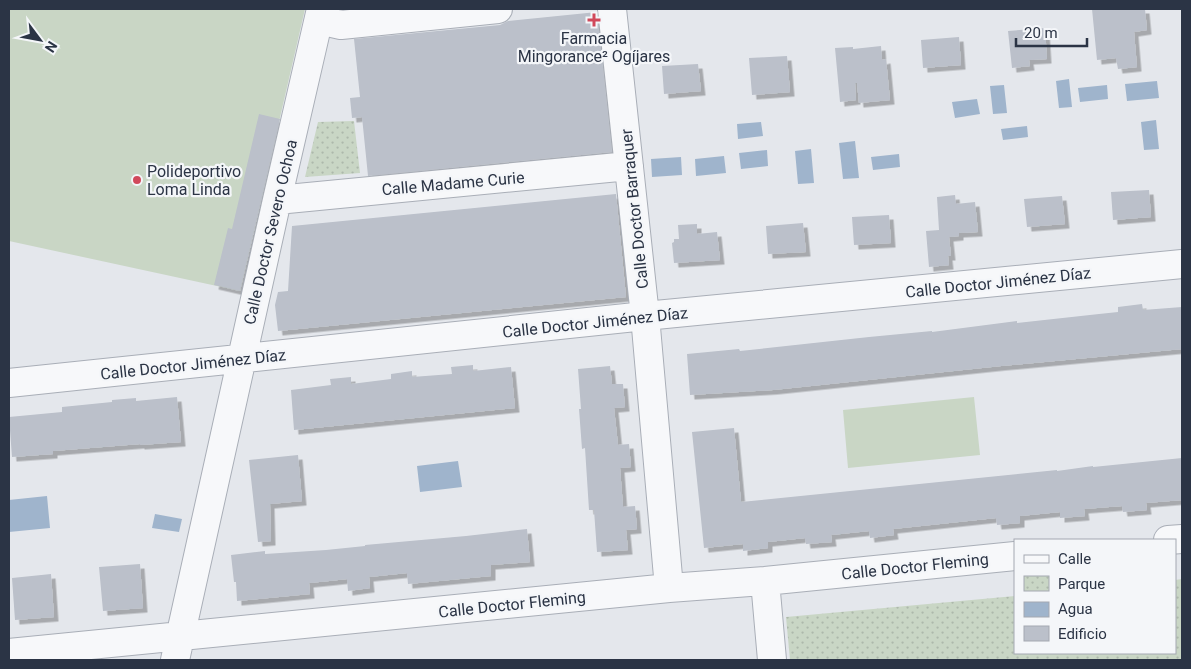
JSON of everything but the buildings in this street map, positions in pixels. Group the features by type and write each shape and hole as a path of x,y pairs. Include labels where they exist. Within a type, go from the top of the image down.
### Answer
{"street":[{"path":"320,14 341,25 498,9"},
{"name":"Calle Doctor Barraquer","path":"612,9 645,316 669,588"},
{"name":"Calle Doctor Severo Ochoa","path":"178,648 320,14"},
{"name":"Calle Madame Curie","path":"277,200 629,166"},
{"name":"Calle Doctor Jiménez Díaz","path":"9,383 645,316 1182,264"},
{"name":"Calle Doctor Fleming","path":"9,653 178,648 669,588 765,581 1014,556"},
{"path":"765,581 772,660"}],"green space":[{"name":"Polideportivo Loma Linda","path":"9,9 305,9 240,291 9,241"},
{"path":"354,121 360,173 305,177 318,122"},
{"path":"974,397 980,455 848,468 843,410"},
{"path":"1182,579 1182,660 790,660 786,617 1014,596 1014,654 1176,654 1176,580"}],"water":[{"path":"1069,79 1072,107 1059,108 1056,81"},
{"path":"1157,81 1159,98 1127,101 1125,84"},
{"path":"1004,85 1007,113 993,114 990,86"},
{"path":"1107,85 1108,99 1080,102 1078,88"},
{"path":"977,99 980,114 955,118 952,102"},
{"path":"1156,120 1159,149 1144,150 1141,122"},
{"path":"761,122 763,136 738,139 737,124"},
{"path":"1027,126 1028,137 1003,140 1001,129"},
{"path":"855,141 859,178 843,179 839,143"},
{"path":"811,149 814,183 798,184 795,151"},
{"path":"767,150 768,166 741,169 739,153"},
{"path":"899,154 900,167 873,170 871,157"},
{"path":"724,156 726,173 696,176 695,159"},
{"path":"681,157 682,175 652,177 651,159"},
{"path":"458,461 462,487 420,492 417,466"},
{"path":"47,496 50,528 9,532 9,500"},
{"path":"155,514 182,519 179,532 152,528"}],"place":[{"name":"Farmacia Mingorance² Ogíjares","path":"594,20"},
{"name":"Polideportivo Loma Linda","path":"137,180"}]}
